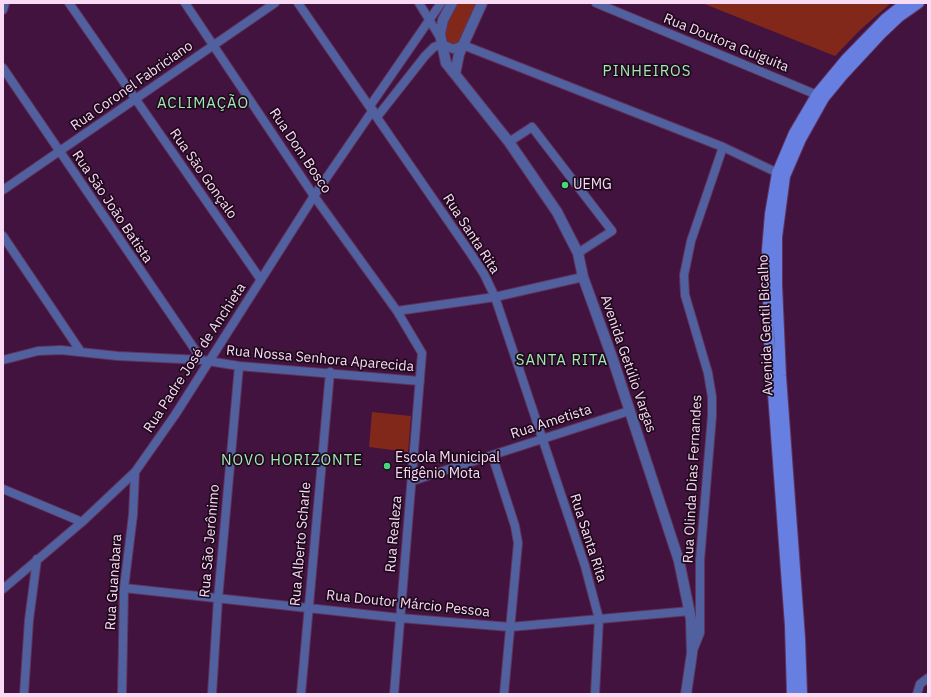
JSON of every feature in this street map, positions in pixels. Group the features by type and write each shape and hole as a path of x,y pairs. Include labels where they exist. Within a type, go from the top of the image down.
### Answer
{"main road":[{"name":"Avenida Gentil Bicalho","path":"792,694 790,626 769,339 767,250 770,214 794,133 846,59 886,19 905,3"},
{"name":"Avenida Gentil Bicalho","path":"820,96 843,75 899,17 919,3"},
{"name":"Avenida Gentil Bicalho","path":"781,175 777,237 777,285 782,391 800,638 802,694"}],"street":[{"path":"3,10 5,3"},
{"name":"Rua São Gonçalo","path":"69,3 261,280"},
{"name":"Rua Dom Bosco","path":"185,3 314,196 397,311"},
{"name":"Rua Coronel Fabriciano","path":"3,190 276,3"},
{"name":"Rua Santa Rita","path":"298,3 471,254 484,274 495,297 585,566 599,619 595,694"},
{"path":"419,3 441,42 453,49 462,45 723,147 781,175"},
{"name":"Rua Padre José de Anchieta","path":"3,589 82,522 135,472 175,415 205,361 261,280 314,196 373,111 440,3"},
{"name":"Avenida Getúlio Vargas","path":"452,3 443,20 441,42 446,63 509,142 557,212 578,253 583,277 613,360 679,561 694,617 692,653 686,694"},
{"path":"455,74 456,61 462,45 482,3"},
{"name":"Rua Doutora Guiguita","path":"596,3 683,41 820,96"},
{"name":"Rua Padre José de Anchieta","path":"373,111 425,56 441,42"},
{"name":"Rua São João Batista","path":"3,68 59,152 205,361"},
{"path":"509,142 532,127 612,231 578,253"},
{"name":"Rua Olinda Dias Fernandes","path":"694,617 712,416 712,396 708,373 685,296 684,275 691,241 723,147"},
{"path":"3,236 81,352"},
{"path":"397,311 495,297 583,277"},
{"name":"Rua Realeza","path":"394,694 422,353 419,345 397,311"},
{"name":"Rua Nossa Senhora Aparecida","path":"3,360 38,351 61,350 118,356 205,361 239,366 330,372 420,381"},
{"name":"Rua São Jerônimo","path":"212,694 218,599 239,366"},
{"name":"Rua Alberto Scharle","path":"301,694 330,372"},
{"name":"Rua Ametista","path":"412,481 629,411"},
{"path":"492,455 515,526 518,543 504,694"},
{"name":"Rua Guanabara","path":"122,694 124,588 133,515 135,472"},
{"path":"3,489 82,522"},
{"path":"23,693 29,620 37,559"},
{"name":"Rua Doutor Márcio Pessoa","path":"124,588 400,618 510,626 599,619 694,617"},
{"path":"916,694 920,684 928,678"}],"shaded area":[{"path":"456,3 478,3 462,39 457,44 451,44 444,39 445,24"},
{"path":"702,3 891,3 860,30 835,56"},
{"path":"372,412 411,416 408,452 369,447"}],"place":[{"name":"UEMG","path":"565,185"},
{"name":"Escola Municipal Efigênio Mota","path":"387,466"}],"district":[{"name":"PINHEIROS","path":"647,72"},
{"name":"ACLIMAÇÃO","path":"203,104"},
{"name":"SANTA RITA","path":"562,361"},
{"name":"NOVO HORIZONTE","path":"292,461"}]}
